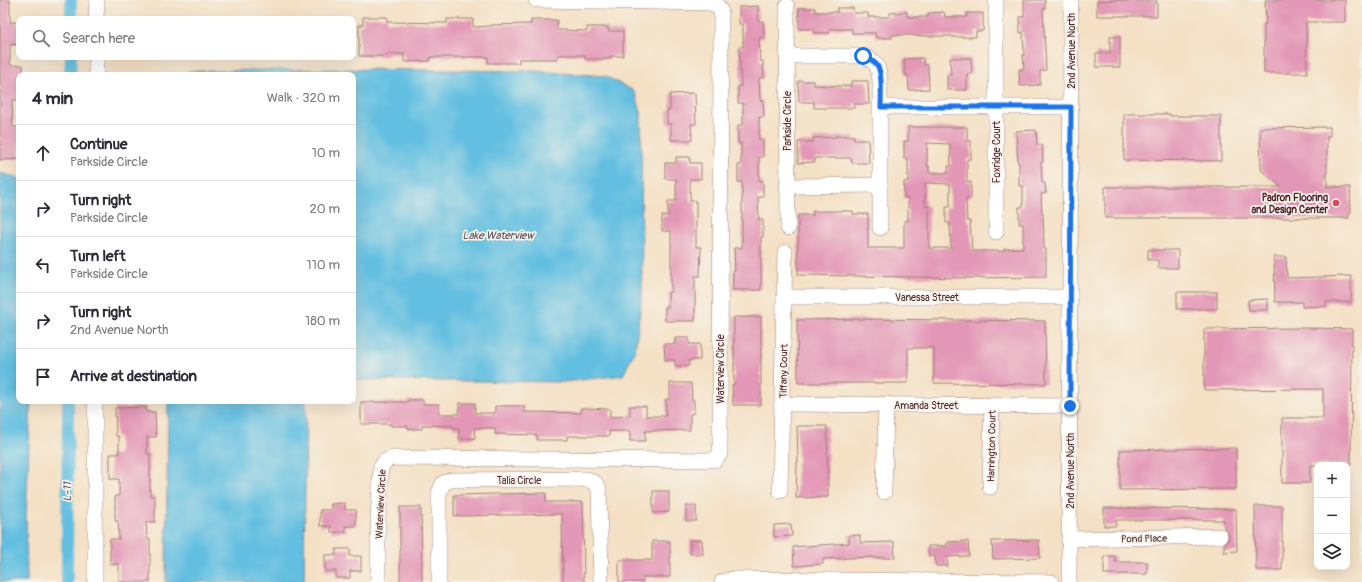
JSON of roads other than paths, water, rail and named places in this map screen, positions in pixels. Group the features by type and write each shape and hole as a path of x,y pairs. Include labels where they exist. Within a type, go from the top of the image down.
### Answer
{"street":[{"path":"96,16 97,0"},
{"name":"Waterview Circle","path":"378,582 378,519 381,467 385,461 393,458 715,460 720,454 721,12 717,5 709,2 536,0"},
{"name":"Foxridge Court","path":"996,0 996,232"},
{"name":"2nd Avenue North","path":"1069,582 1071,0"},
{"name":"Parkside Circle","path":"787,6 788,228"},
{"path":"787,56 863,56 871,59 877,64 880,71 881,107 880,228"},
{"path":"96,60 96,72"},
{"path":"881,107 1071,107"},
{"path":"787,186 880,185"},
{"name":"Tiffany Court","path":"780,491 785,252"},
{"name":"Vanessa Street","path":"784,297 1070,297"},
{"path":"94,582 95,404"},
{"name":"Amanda Street","path":"782,404 1070,406"},
{"path":"884,492 886,404"},
{"name":"Harrington Court","path":"990,487 992,405"},
{"name":"Talia Circle","path":"439,582 439,493 442,483 451,480 587,479 595,483 599,489 601,582"},
{"name":"Pond Place","path":"1069,539 1220,536"},
{"path":"722,582 733,579 1051,582"}],"water":[{"name":"Lake Waterview","path":"346,69 534,71 605,76 634,91 641,111 642,294 635,350 623,375 564,382 356,380 356,72 187,72"},
{"path":"0,173 16,177 16,404 31,404 26,518 27,582 0,582"},
{"path":"168,404 306,404 304,582 166,582"}],"waterway":[{"name":"L-11","path":"71,0 71,16"},
{"name":"L-11","path":"70,72 71,60"},
{"name":"L-11","path":"67,582 68,404"}],"place":[{"name":"Padron Flooring and Design Center","path":"1336,203"}]}
